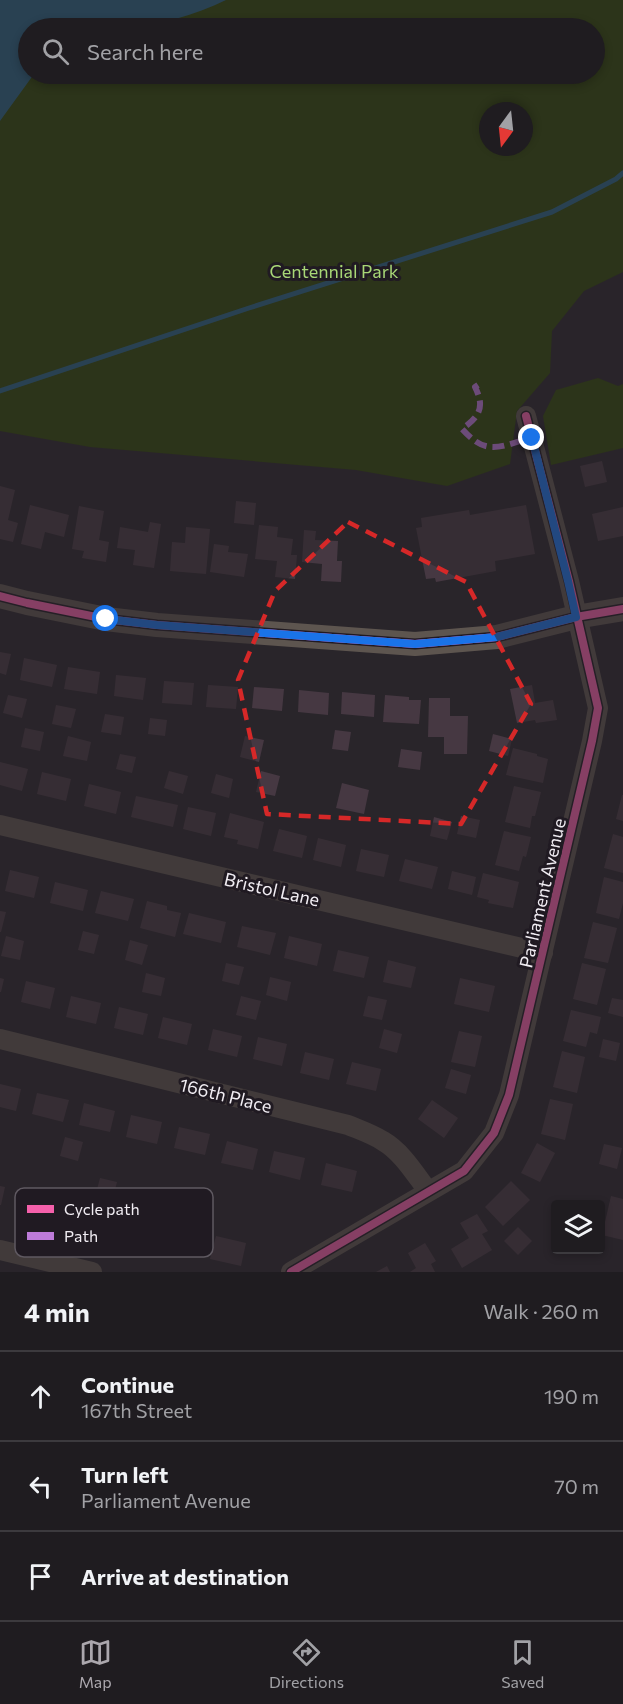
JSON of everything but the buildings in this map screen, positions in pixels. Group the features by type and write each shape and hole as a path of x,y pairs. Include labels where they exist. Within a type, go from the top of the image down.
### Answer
{"street":[{"name":"Parliament Avenue","path":"291,1272 464,1171 494,1132 508,1095 543,953 598,708 526,416"},
{"path":"0,596 94,617 157,625 415,644 497,637 576,617 623,609"},
{"name":"Bristol Lane","path":"0,825 543,953"},
{"name":"166th Place","path":"0,1039 348,1125 385,1141 398,1152 428,1191"},
{"path":"0,1250 15,1254"},
{"path":"29,1257 92,1272"}],"highlighted area":[{"path":"348,522 466,582 531,704 461,824 267,814 238,680 275,591"}],"green space":[{"name":"Centennial Park","path":"0,0 623,0 623,272 584,291 552,331 550,373 517,411 510,464 447,486 356,470 90,447 0,431"},
{"path":"598,378 618,386 623,384 623,448 551,465 543,416 556,390"}],"water":[{"path":"0,0 226,0 179,18 18,18 18,84 27,84 0,121"}],"waterway":[{"path":"0,391 249,308 552,212 616,179 623,173"}],"marked path":[{"path":"478,385 475,387 480,400 479,411 473,420 462,429 476,441 488,447 520,441"}],"cycle path":[{"path":"291,1272 464,1171 494,1133 509,1095 598,708 569,581 526,416"},
{"path":"0,596 106,619 157,625 415,644 497,637 576,617 623,609"}],"route":[{"path":"106,619 157,625 415,644 497,637 576,617 532,438"}]}
